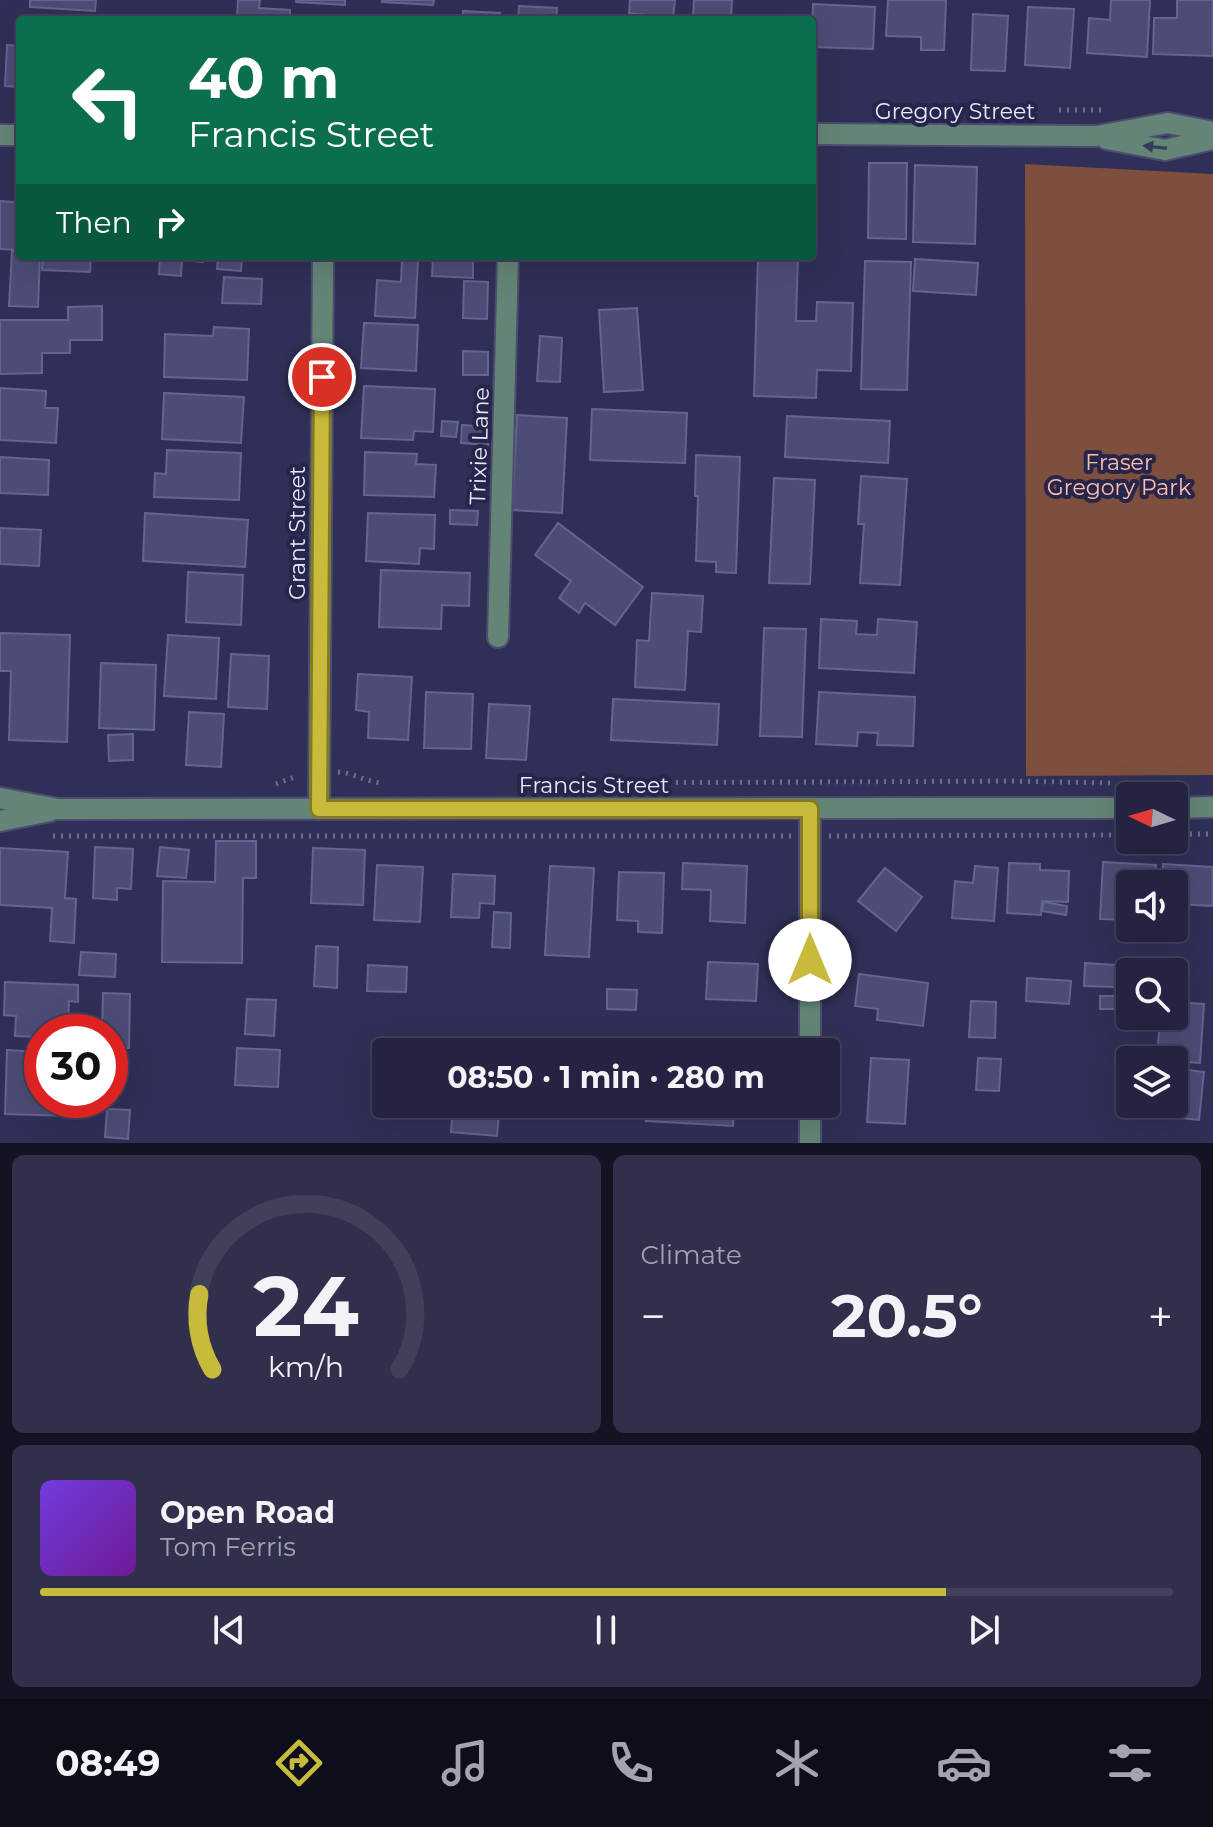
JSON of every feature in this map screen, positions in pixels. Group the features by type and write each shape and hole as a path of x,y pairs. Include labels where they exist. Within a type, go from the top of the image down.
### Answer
{"street":[{"name":"Gregory Street","path":"816,134 1097,136 1168,123 1213,132"},
{"name":"Gregory Street","path":"1097,136 1165,150 1213,139"},
{"name":"Grant Street","path":"319,809 323,260"},
{"name":"Trixie Lane","path":"498,637 508,260"},
{"name":"Francis Street","path":"0,798 58,809 1116,808"},
{"path":"1188,808 1213,807"},
{"name":"Francis Street","path":"0,821 58,809"},
{"path":"810,809 810,1038"},
{"path":"810,1118 810,1143"}],"path":[{"path":"263,784 279,784 306,772"},
{"path":"332,772 353,774 370,782 394,783"},
{"path":"579,783 1116,783"},
{"path":"1188,834 1213,834"},
{"path":"837,836 1116,835"},
{"path":"48,836 778,836"}],"green space":[{"name":"Fraser Gregory Park","path":"1025,164 1213,174 1213,775 1026,776"}],"building":[{"path":"30,0 96,0 95,11 30,7"},
{"path":"238,0 260,0 259,8 290,10 290,16 237,16"},
{"path":"345,0 345,5 296,2"},
{"path":"382,0 434,0 433,5"},
{"path":"630,0 675,0 673,16 629,13"},
{"path":"694,0 732,0 731,16 693,16"},
{"path":"888,0 946,0 944,50 921,50 921,37 886,36"},
{"path":"1111,0 1150,0 1147,57 1087,53 1089,18 1110,20"},
{"path":"1177,0 1213,0 1213,56 1153,54 1154,18 1177,18"},
{"path":"813,4 875,7 873,49 816,47 816,16 813,16"},
{"path":"519,6 557,8 556,16 518,16"},
{"path":"1028,7 1074,9 1070,68 1025,65"},
{"path":"463,11 500,13 500,16 463,16"},
{"path":"973,14 1008,16 1005,71 971,70"},
{"path":"7,45 16,46 16,87 5,86"},
{"path":"869,163 907,163 906,239 868,238"},
{"path":"915,165 977,167 975,244 913,242"},
{"path":"16,182 16,250 0,249 0,201 15,202"},
{"path":"12,251 16,251 16,260 40,260 38,307 9,306"},
{"path":"915,259 978,263 976,295 913,291"},
{"path":"43,260 91,260 90,272 42,270"},
{"path":"160,260 182,260 181,276 159,274"},
{"path":"218,260 242,260 241,271 217,269"},
{"path":"402,260 418,260 415,318 375,316 377,280 401,282"},
{"path":"433,260 473,261 473,278 432,276"},
{"path":"758,260 798,260 796,321 816,321 817,302 853,303 851,371 817,370 816,398 754,396"},
{"path":"865,261 911,262 907,390 861,389"},
{"path":"224,277 262,279 261,304 222,303"},
{"path":"464,281 488,282 487,319 463,318"},
{"path":"102,306 102,340 70,340 70,353 42,353 42,373 0,374 0,320 68,320 68,307"},
{"path":"637,308 643,390 604,392 599,310"},
{"path":"364,323 418,325 416,371 361,368"},
{"path":"214,327 249,329 247,380 164,377 165,334 213,336"},
{"path":"540,336 562,338 560,382 537,381"},
{"path":"463,351 488,352 488,375 463,375"},
{"path":"364,386 435,389 433,432 414,431 413,440 361,438"},
{"path":"0,388 46,391 45,408 58,408 56,443 0,440"},
{"path":"164,393 244,397 241,443 162,439"},
{"path":"592,409 687,413 685,463 590,460"},
{"path":"517,415 567,418 562,513 512,510"},
{"path":"787,416 890,421 888,463 785,457"},
{"path":"442,421 458,422 456,437 441,436"},
{"path":"462,425 489,427 488,445 461,443"},
{"path":"476,448 488,449 487,475 474,474"},
{"path":"167,450 241,453 239,500 154,497 155,473 166,474"},
{"path":"365,452 417,454 416,464 436,465 434,497 364,495"},
{"path":"696,455 740,457 736,573 716,572 716,562 696,561"},
{"path":"0,457 49,460 48,495 0,493"},
{"path":"861,476 907,479 900,585 860,583 864,524 858,524"},
{"path":"774,478 815,480 810,584 769,583"},
{"path":"450,510 478,511 477,525 450,524"},
{"path":"145,513 248,520 245,567 143,561"},
{"path":"368,513 435,515 434,549 420,548 419,564 366,561"},
{"path":"558,523 643,587 615,625 585,603 579,613 559,598 571,581 535,555"},
{"path":"0,528 41,530 39,566 0,564"},
{"path":"381,570 470,573 469,606 442,605 441,629 379,627"},
{"path":"188,572 243,575 241,625 186,622"},
{"path":"652,593 703,596 701,632 688,631 685,690 635,687 637,640 649,641"},
{"path":"821,619 857,621 856,634 877,635 878,619 917,622 914,673 819,668"},
{"path":"764,628 806,629 802,737 760,736"},
{"path":"0,633 70,635 67,742 9,740 11,671 0,671"},
{"path":"168,635 219,638 216,699 164,696"},
{"path":"231,654 269,656 267,709 228,707"},
{"path":"101,663 156,665 154,730 99,728"},
{"path":"358,674 412,677 408,740 368,738 369,712 356,710"},
{"path":"426,692 473,694 471,749 424,748"},
{"path":"819,692 915,697 913,746 877,745 878,733 858,732 857,746 816,744"},
{"path":"613,699 719,704 717,745 611,740"},
{"path":"489,704 530,706 526,760 486,758"},
{"path":"189,712 224,714 221,767 186,765"},
{"path":"133,734 133,760 109,761 108,735"},
{"path":"216,841 256,841 256,878 243,878 242,963 162,962 163,881 215,882"},
{"path":"95,847 133,849 131,889 117,888 117,900 93,898"},
{"path":"160,847 189,850 186,878 157,876"},
{"path":"0,848 68,852 65,898 76,899 74,943 50,941 52,908 0,905"},
{"path":"313,848 365,850 363,905 311,903"},
{"path":"1103,862 1156,865 1156,870 1116,870 1116,920 1100,919"},
{"path":"683,863 747,866 745,923 710,921 711,890 682,889"},
{"path":"1009,863 1040,864 1040,870 1069,871 1068,902 1042,901 1041,915 1007,913"},
{"path":"1163,864 1213,867 1213,906 1188,905 1188,870 1163,870"},
{"path":"377,865 423,867 420,922 374,920"},
{"path":"550,866 594,868 589,957 545,955"},
{"path":"975,866 998,868 994,921 952,918 955,881 973,883"},
{"path":"885,868 922,897 896,931 858,901"},
{"path":"619,872 664,873 662,933 638,932 638,921 617,920"},
{"path":"453,874 495,876 494,904 480,903 479,918 451,917"},
{"path":"1044,902 1067,906 1066,915 1042,911"},
{"path":"494,912 511,913 510,948 492,947"},
{"path":"316,946 338,947 337,988 314,986"},
{"path":"81,952 116,954 115,977 79,975"},
{"path":"708,962 758,964 756,1001 706,999"},
{"path":"1085,963 1116,965 1115,987 1084,986"},
{"path":"368,965 407,967 406,992 367,991"},
{"path":"859,974 928,983 923,1026 877,1020 878,1009 855,1006"},
{"path":"1027,978 1071,981 1069,1004 1026,1001"},
{"path":"5,982 78,985 78,1002 69,1001 69,1014 24,1014 24,1036 15,1036 16,1016 4,1015"},
{"path":"607,989 637,990 636,1010 607,1009"},
{"path":"103,993 130,994 129,1048 128,1014 102,1014"},
{"path":"1100,996 1116,996 1116,1009 1100,1009"},
{"path":"247,999 276,1000 274,1036 245,1034"},
{"path":"971,1001 996,1002 995,1038 969,1037"},
{"path":"1188,1003 1204,1004 1200,1063 1188,1062 1188,1046 1158,1046 1159,1030 1188,1030"},
{"path":"237,1048 280,1050 278,1087 235,1085"},
{"path":"7,1050 24,1051 24,1115 5,1114"},
{"path":"871,1058 909,1060 905,1124 867,1122"},
{"path":"978,1058 1001,1059 999,1091 976,1090"},
{"path":"1188,1070 1204,1072 1199,1120 1180,1118 1188,1118"},
{"path":"130,1110 128,1139 105,1137 106,1118 128,1118"},
{"path":"452,1118 499,1118 497,1136 451,1132"},
{"path":"646,1118 733,1118 733,1126 646,1121"}],"route":[{"path":"322,377 319,809 810,809 810,960"}]}
